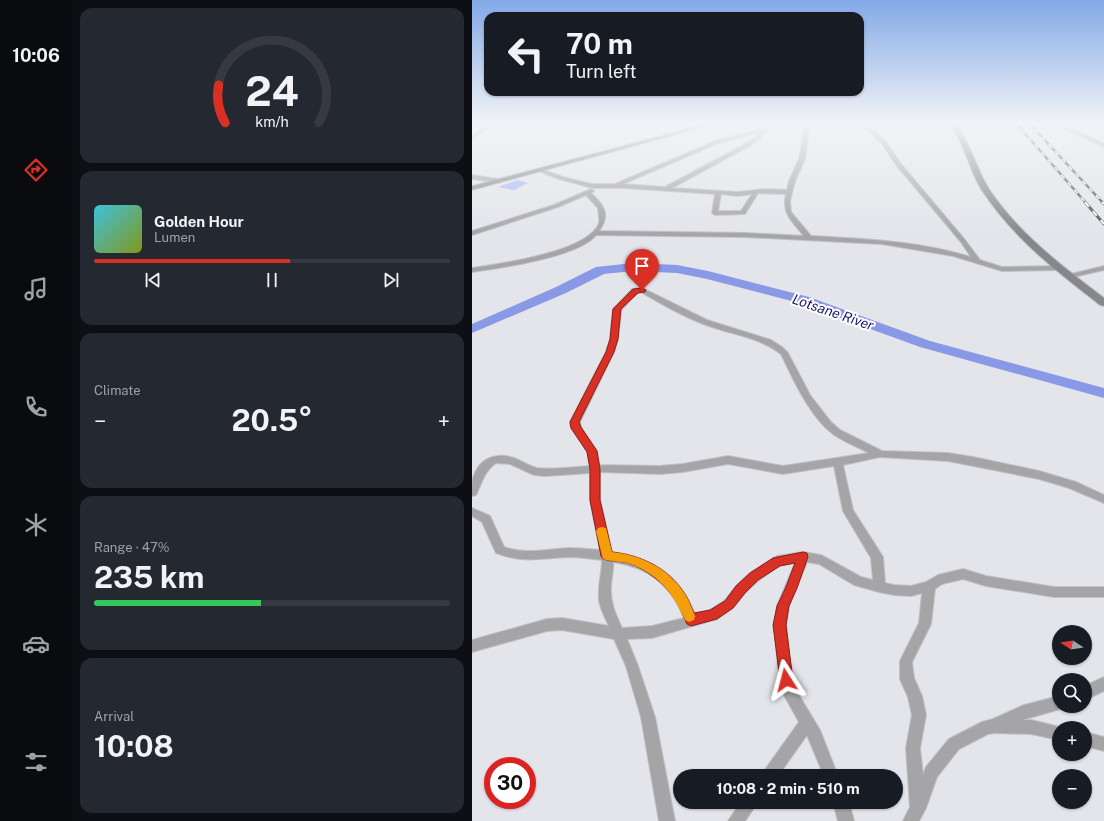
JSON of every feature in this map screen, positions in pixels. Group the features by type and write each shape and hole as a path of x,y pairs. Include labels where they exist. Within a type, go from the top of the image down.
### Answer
{"street":[{"path":"472,188 575,160"},
{"path":"616,185 674,160"},
{"path":"666,188 718,160"},
{"path":"801,160 788,192 788,212 809,238"},
{"path":"896,160 963,241 977,261"},
{"path":"971,160 978,176 1009,222 1029,243 1104,303"},
{"path":"539,170 580,184 666,188 738,194 756,192 788,192"},
{"path":"472,177 499,180"},
{"path":"472,233 556,206 604,186"},
{"path":"718,193 715,213 740,213 744,211 756,192"},
{"path":"472,270 542,257 570,249 584,243 601,227 603,215 601,208 587,193"},
{"path":"596,233 746,235 900,244 954,254 1010,270 1059,268"},
{"path":"1069,276 1104,268"},
{"path":"666,821 662,786 648,717 632,666 606,605 605,598 608,572 607,556 595,500 595,469 592,451 576,428 575,422 610,352 614,339 617,309 635,291 642,290 672,307 704,322 768,342 784,353 806,396 828,424 837,432 880,454"},
{"path":"472,492 479,474 486,464 494,459 512,461 534,471 674,469 723,460 783,470 880,454 948,457 973,461 1046,477 1072,485 1104,499"},
{"path":"838,462 848,511 877,557 879,587"},
{"path":"472,512 486,519 500,550 512,556 522,557 573,553 626,558 645,565 659,574 680,597 691,620"},
{"path":"803,557 792,588 783,606 780,625 786,680 791,695 815,735 828,769"},
{"path":"472,646 548,625 562,624 619,634 652,632 712,615 729,604 754,576 777,561 803,557 821,560 858,581 894,590 911,591 929,586 938,580 963,574 986,581 1054,592 1104,592"},
{"path":"918,808 913,748 918,728 918,706 907,679 906,666 910,652 925,624 929,586"},
{"path":"1092,690 1104,684"},
{"path":"995,726 1024,712 1052,705"},
{"path":"774,769 807,723"},
{"path":"911,821 918,808 931,772 954,744 987,727 1031,727 1052,732"},
{"path":"1092,741 1104,744"},
{"path":"736,821 745,809"},
{"path":"843,809 846,821"}],"shaded area":[{"path":"518,180 528,183 514,190 498,187"}],"waterway":[{"name":"Lotsane River","path":"472,329 561,290 601,270 633,267 677,269 708,275 804,300 925,344 1104,393"}],"railway":[{"path":"1049,160 1086,203"},
{"path":"1063,160 1103,203"},
{"path":"1085,202 1104,224"}],"slow traffic":[{"path":"602,531 607,556 626,558 645,565 659,574 680,597 689,616"}],"route":[{"path":"642,290 635,291 617,309 615,314 614,339 610,352 577,415 575,422 576,428 592,451 595,469 595,500 607,556 626,558 645,565 659,574 680,597 691,620 712,615 729,604 754,576 777,561 803,557 792,588 783,606 780,625 786,680"}]}
